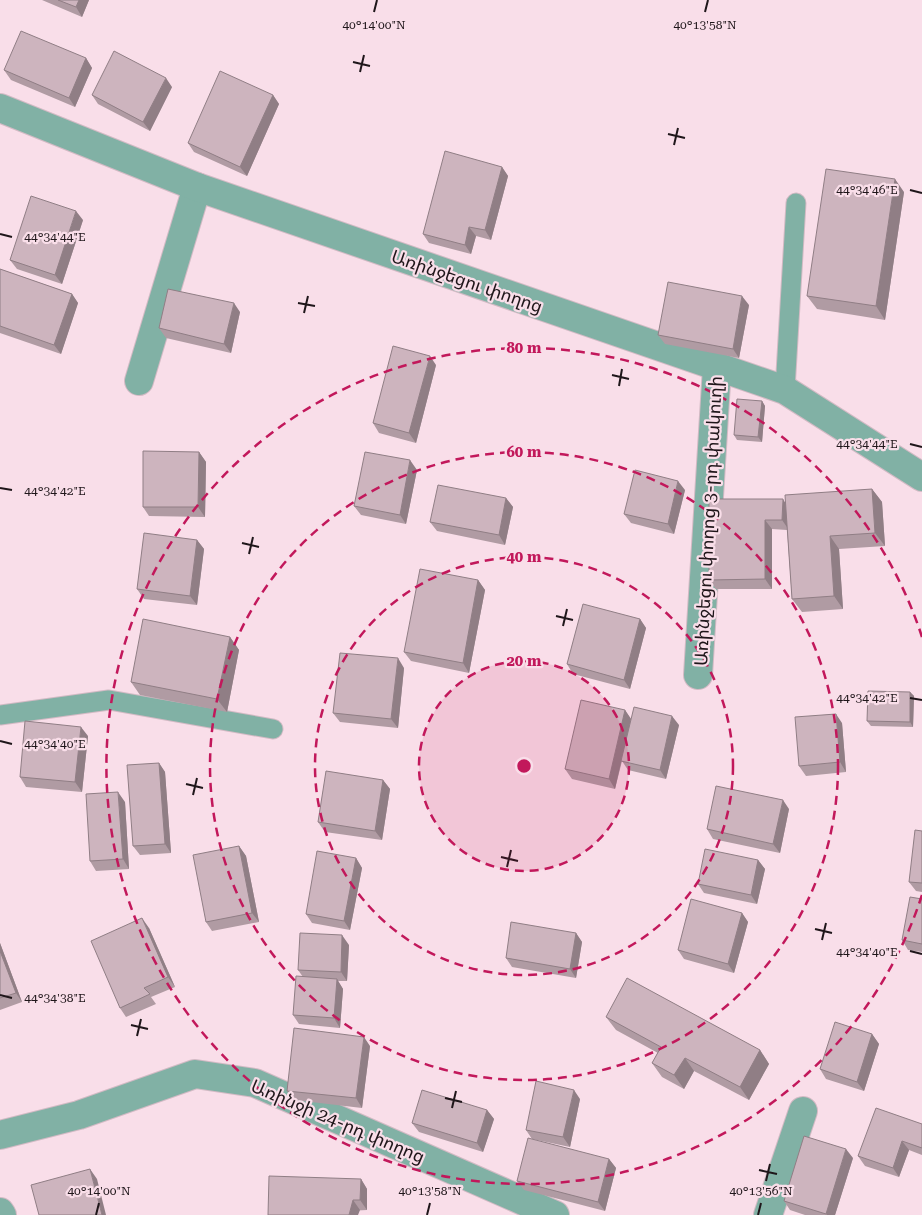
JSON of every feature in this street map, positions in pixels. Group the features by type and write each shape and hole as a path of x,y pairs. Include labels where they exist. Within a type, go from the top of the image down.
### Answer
{"street":[{"name":"Առինջեցու փողոց","path":"0,108 197,187 785,390 922,477"},
{"path":"139,381 197,187"},
{"name":"Առինջեցու փողոց 3-րդ փակուղի","path":"698,675 717,367"},
{"name":"Առինջի 24-րդ փողոց","path":"0,1135 79,1115 195,1074 255,1083 555,1215"},
{"path":"768,1215 802,1111"}],"lane":[{"path":"785,390 796,203"},
{"path":"0,715 109,700 274,728"}],"building":[{"path":"58,0 79,0 76,7"},
{"path":"21,31 86,58 69,98 4,70"},
{"path":"114,51 166,78 143,122 92,95"},
{"path":"220,71 273,95 240,167 188,143"},
{"path":"445,151 502,167 485,230 469,227 465,245 423,234"},
{"path":"826,169 895,179 876,306 807,296"},
{"path":"31,196 76,211 55,275 10,260"},
{"path":"0,269 72,294 54,345 0,326"},
{"path":"668,282 742,296 733,349 658,335"},
{"path":"168,289 234,303 224,344 159,328"},
{"path":"393,346 430,356 409,433 373,423"},
{"path":"737,399 762,401 758,437 734,435"},
{"path":"143,451 199,452 198,507 143,507"},
{"path":"365,452 410,460 400,515 354,506"},
{"path":"635,470 678,481 668,524 624,514"},
{"path":"438,485 506,498 499,535 430,522"},
{"path":"872,489 875,533 830,536 834,596 792,599 785,495"},
{"path":"709,499 783,499 782,520 765,520 765,579 709,580"},
{"path":"144,533 197,540 190,596 137,589"},
{"path":"420,569 478,580 463,663 404,652"},
{"path":"583,604 640,619 624,680 567,664"},
{"path":"143,619 230,637 217,699 131,682"},
{"path":"340,653 398,658 391,719 333,713"},
{"path":"868,691 910,692 910,722 867,721"},
{"path":"581,700 625,710 609,779 565,769"},
{"path":"634,707 672,716 660,770 621,761"},
{"path":"836,714 840,762 799,766 795,717"},
{"path":"25,721 81,727 75,782 20,777"},
{"path":"159,763 165,844 133,846 127,765"},
{"path":"326,771 383,780 375,831 318,822"},
{"path":"716,786 783,800 773,844 707,829"},
{"path":"118,792 123,859 90,861 86,794"},
{"path":"915,830 922,831 922,883 909,882"},
{"path":"239,846 252,913 206,922 193,855"},
{"path":"705,849 758,860 751,895 698,884"},
{"path":"317,851 356,858 344,921 306,914"},
{"path":"910,897 922,899 922,944 902,940"},
{"path":"691,899 742,913 728,964 678,950"},
{"path":"142,918 168,977 144,988 150,994 120,1008 91,941"},
{"path":"511,922 576,933 570,969 506,958"},
{"path":"300,933 342,935 341,972 298,970"},
{"path":"0,951 16,993 0,998"},
{"path":"296,976 337,979 334,1018 293,1015"},
{"path":"627,978 760,1050 740,1087 685,1058 674,1075 652,1063 661,1047 606,1017"},
{"path":"835,1022 872,1034 857,1082 820,1069"},
{"path":"294,1028 364,1037 356,1098 287,1091"},
{"path":"536,1081 574,1090 563,1137 526,1130"},
{"path":"422,1090 487,1110 477,1143 412,1123"},
{"path":"876,1108 922,1124 922,1148 902,1141 893,1168 858,1156"},
{"path":"804,1136 846,1149 826,1214 784,1201"},
{"path":"528,1138 609,1159 598,1202 517,1181"},
{"path":"90,1169 102,1215 39,1215 31,1185"},
{"path":"269,1176 361,1179 360,1200 353,1200 349,1215 268,1215"}]}
